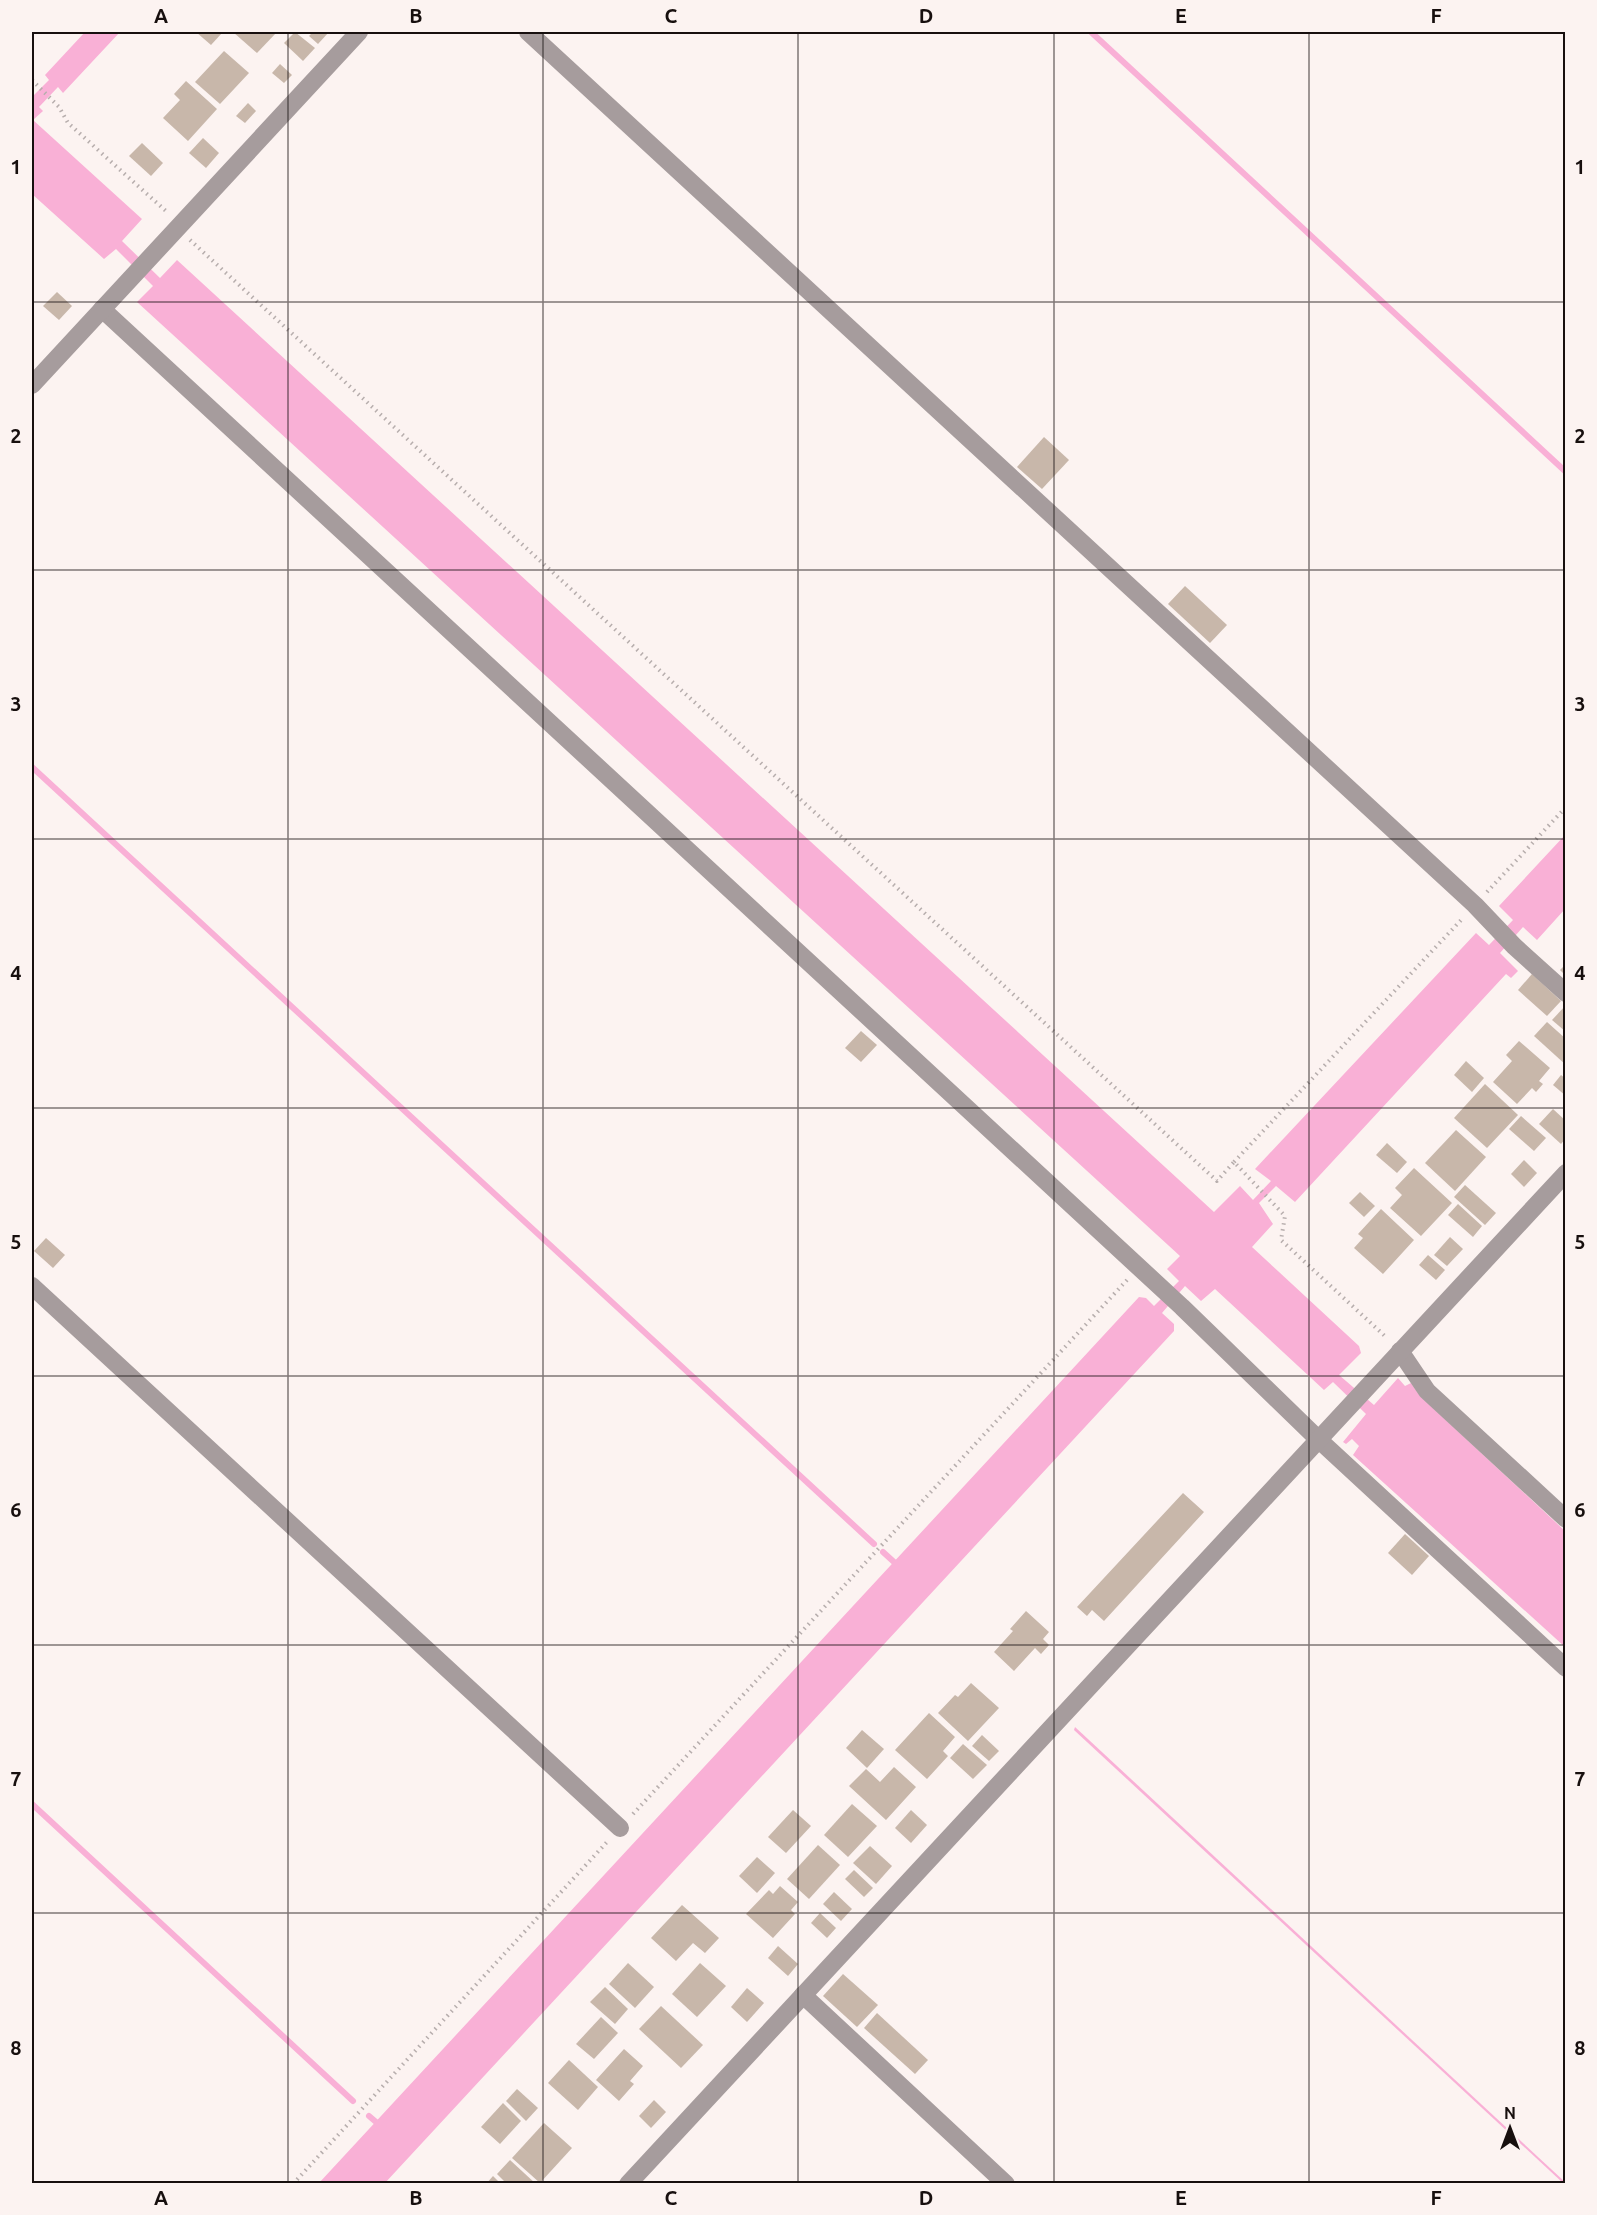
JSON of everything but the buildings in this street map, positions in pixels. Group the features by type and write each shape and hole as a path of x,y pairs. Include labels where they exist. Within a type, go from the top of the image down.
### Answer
{"street":[{"path":"32,385 359,32"},
{"path":"528,32 1475,905 1514,946 1566,993"},
{"path":"102,309 1182,1307 1318,1439 1566,1668"},
{"path":"628,2184 1566,1173"},
{"path":"32,1286 620,1828"},
{"path":"1400,1351 1427,1390 1566,1519"},
{"path":"803,1995 1006,2184"}],"path":[{"path":"32,80 59,107 68,123 169,213 176,228 1217,1181 1566,807"},
{"path":"1234,1162 1285,1216 1281,1240 1400,1351"},
{"path":"293,2184 1139,1268"}],"shaded area":[{"path":"85,32 120,32 63,93 58,87 39,107 43,111 33,120 142,219 122,241 160,278 177,260 1214,1212 1240,1186 1253,1200 1271,1181 1255,1169 1476,933 1489,945 1513,920 1499,906 1565,835 1565,909 1537,940 1523,927 1500,953 1518,971 1511,978 1506,974 1295,1202 1276,1186 1259,1203 1273,1224 1252,1247 1359,1346 1361,1353 1339,1375 1374,1405 1398,1378 1405,1386 1411,1383 1420,1396 1565,1531 1565,1647 1353,1455 1359,1446 1352,1439 1346,1444 1343,1442 1366,1414 1333,1382 1324,1390 1215,1289 1201,1301 1185,1286 1162,1313 1174,1324 1174,1331 385,2183 319,2183 1139,1297 1146,1298 1154,1306 1179,1281 1167,1269 1180,1256 137,302 153,286 116,249 104,259 32,194 32,97 49,80 45,75"},
{"path":"1075,1727 1565,2182 1565,2183 1074,1730"}],"waterway":[{"path":"1091,32 1566,472"},
{"path":"32,767 874,1544"},
{"path":"883,1552 894,1562"},
{"path":"32,1804 353,2101"},
{"path":"369,2116 376,2122"}]}
